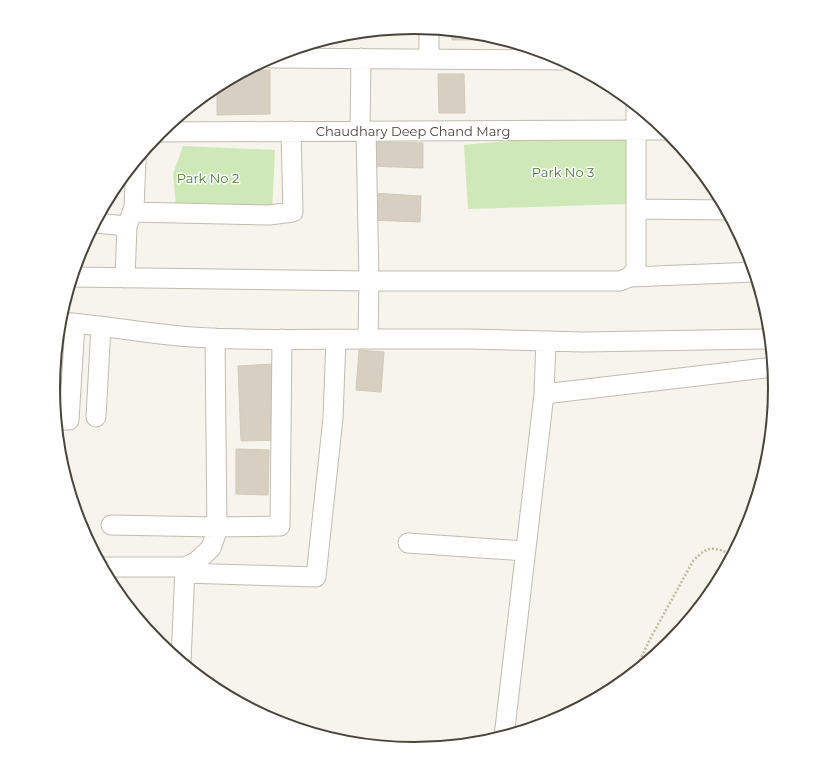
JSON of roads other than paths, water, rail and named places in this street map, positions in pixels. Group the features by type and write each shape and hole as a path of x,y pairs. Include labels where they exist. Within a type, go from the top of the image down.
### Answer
{"street":[{"path":"429,35 429,59"},
{"path":"287,58 547,60"},
{"path":"361,58 369,281 368,339"},
{"path":"630,277 636,269 636,112"},
{"name":"Chaudhary Deep Chand Marg","path":"170,132 656,130"},
{"path":"102,222 130,219 269,215 293,212 291,132"},
{"path":"124,278 130,219 134,208 136,170"},
{"path":"636,210 721,210"},
{"path":"78,277 369,281 620,281 630,277 749,272"},
{"path":"62,420 69,420 67,323 191,337 215,338 468,339 583,342 765,339"},
{"path":"96,417 101,326"},
{"path":"184,570 196,562 211,548 217,532 215,338"},
{"path":"111,525 217,527 280,526 282,339"},
{"path":"108,567 316,577 333,418 336,339"},
{"path":"505,731 544,394 546,341"},
{"path":"544,394 768,368"},
{"path":"408,543 525,551"},
{"path":"181,655 184,570"}],"park label":[{"name":"Park No 3","path":"563,172"},
{"name":"Park No 2","path":"208,178"}]}
